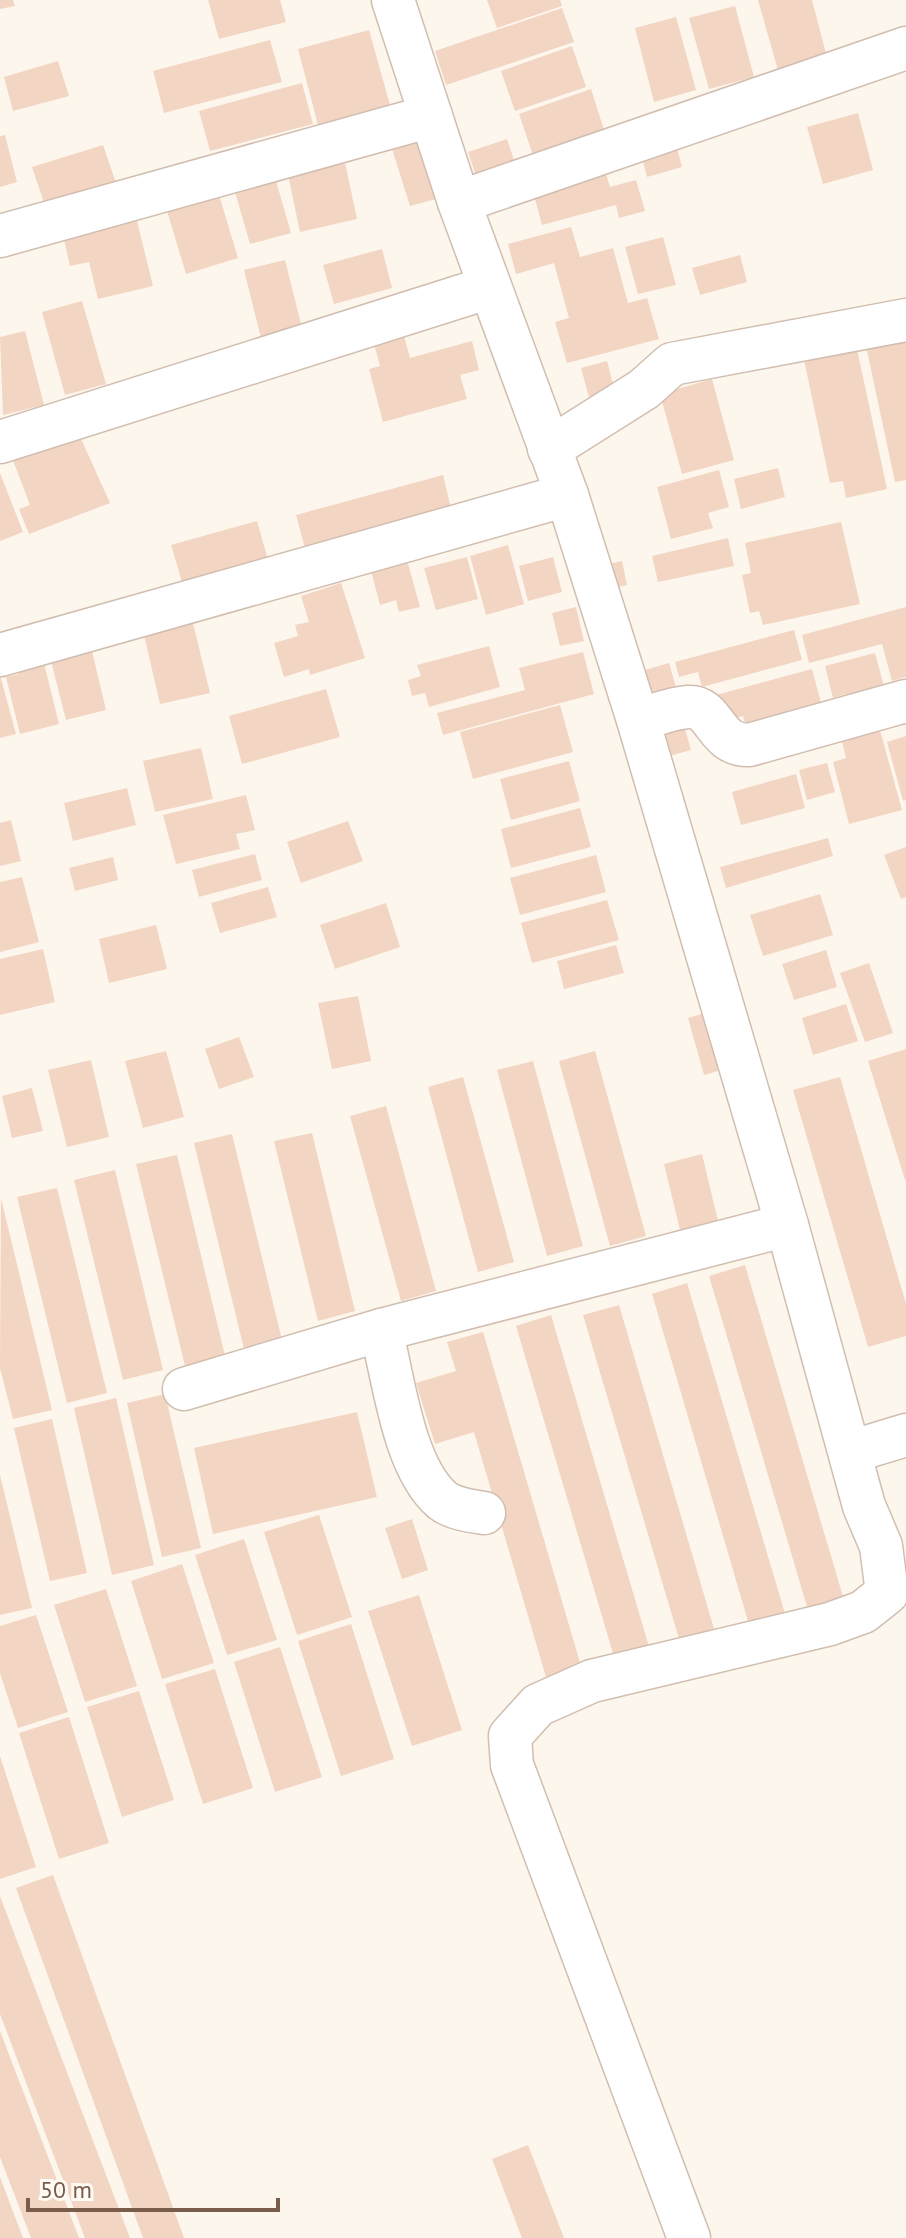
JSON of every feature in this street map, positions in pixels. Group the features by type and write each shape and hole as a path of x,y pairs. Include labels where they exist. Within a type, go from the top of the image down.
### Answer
{"street":[{"path":"393,0 459,202 567,495 638,720 787,1225 864,1506 881,1546 887,1593 863,1612 830,1624 592,1681 538,1705 510,1736 512,1765 689,2238"},
{"path":"459,202 906,48"},
{"path":"0,236 431,116"},
{"path":"0,442 490,287"},
{"path":"549,449 644,389 672,364 906,320"},
{"path":"0,655 567,495"},
{"path":"638,720 689,707 706,713 733,744 749,745 906,701"},
{"path":"184,1389 381,1330 787,1225"},
{"path":"381,1330 413,1456 429,1485 444,1503 484,1513"},
{"path":"850,1452 906,1435"}],"building":[{"path":"0,0 13,0 15,6 0,9"},
{"path":"208,0 280,0 286,22 219,39"},
{"path":"487,0 560,0 562,6 497,28"},
{"path":"758,0 812,0 828,61 779,74"},
{"path":"735,6 754,77 709,89 689,18"},
{"path":"562,8 574,42 446,85 435,51"},
{"path":"676,17 696,90 654,102 635,28"},
{"path":"369,30 390,105 318,125 298,49"},
{"path":"270,40 282,82 164,113 153,71"},
{"path":"572,46 586,87 515,111 501,71"},
{"path":"58,61 69,96 13,111 4,77"},
{"path":"302,83 313,124 210,151 199,111"},
{"path":"591,89 606,136 535,161 519,114"},
{"path":"858,113 873,170 823,184 807,127"},
{"path":"415,128 436,199 410,206 388,136"},
{"path":"5,135 17,182 0,187 0,136"},
{"path":"507,139 517,169 478,182 468,152"},
{"path":"675,140 682,167 647,177 640,150"},
{"path":"103,145 118,189 47,212 32,167"},
{"path":"344,158 357,219 300,232 287,170"},
{"path":"603,164 610,187 636,180 645,211 619,218 616,205 542,225 531,184"},
{"path":"274,174 291,233 250,244 233,185"},
{"path":"216,185 238,258 186,274 164,201"},
{"path":"133,205 153,286 98,299 89,262 70,266 60,222"},
{"path":"571,227 580,257 613,248 628,303 647,298 659,339 567,363 555,322 569,318 554,263 516,274 508,244"},
{"path":"663,237 676,285 638,294 625,247"},
{"path":"382,249 392,288 334,304 323,265"},
{"path":"740,255 747,282 700,295 692,268"},
{"path":"285,260 304,336 263,346 244,270"},
{"path":"82,301 106,384 65,395 42,312"},
{"path":"25,331 44,405 3,415 0,337"},
{"path":"403,332 410,358 472,341 479,370 460,375 467,399 383,422 369,369 380,366 373,340"},
{"path":"906,338 906,480 895,482 866,346"},
{"path":"857,349 887,489 846,498 843,481 830,483 804,360"},
{"path":"607,361 616,395 590,401 581,368"},
{"path":"712,379 734,460 682,474 660,394"},
{"path":"77,430 110,503 29,534 19,509 30,505 11,455"},
{"path":"778,468 785,497 741,509 734,479"},
{"path":"719,470 729,507 708,513 713,528 671,539 657,487"},
{"path":"0,473 23,532 0,541"},
{"path":"443,475 452,513 306,552 296,515"},
{"path":"257,521 270,567 240,566 182,582 171,545"},
{"path":"841,522 860,604 763,625 759,611 750,613 742,575 751,573 745,543"},
{"path":"728,538 734,566 658,582 652,556"},
{"path":"508,545 524,604 486,615 470,556"},
{"path":"404,549 420,607 399,612 396,600 380,605 368,559"},
{"path":"467,557 478,599 436,610 424,568"},
{"path":"553,557 562,592 528,601 519,566"},
{"path":"622,561 627,585 605,590 600,566"},
{"path":"341,583 365,658 310,675 309,669 284,677 274,643 298,636 295,625 309,622 301,596"},
{"path":"576,607 584,641 560,646 552,613"},
{"path":"906,607 906,677 892,681 882,644 809,663 802,635"},
{"path":"193,623 210,693 160,704 144,635"},
{"path":"794,630 802,660 702,687 698,672 679,677 675,662"},
{"path":"489,646 500,687 429,707 425,693 412,696 408,680 421,676 417,665"},
{"path":"91,647 106,710 66,720 50,657"},
{"path":"41,651 59,724 20,734 6,677 19,674 15,657"},
{"path":"583,652 594,694 443,735 437,713 525,690 519,668"},
{"path":"875,653 887,698 849,708 846,694 833,698 825,666"},
{"path":"669,663 678,694 646,702 638,672"},
{"path":"812,669 824,714 748,734 743,716 723,721 716,695"},
{"path":"0,675 16,734 0,738"},
{"path":"326,689 340,737 242,764 229,716"},
{"path":"560,705 573,752 473,779 460,732"},
{"path":"682,718 691,750 662,758 653,726"},
{"path":"878,723 902,810 849,824 833,762 846,758 840,733"},
{"path":"906,736 906,800 903,801 887,742"},
{"path":"201,748 213,799 155,812 143,761"},
{"path":"569,761 580,801 511,820 500,779"},
{"path":"827,763 835,792 807,800 799,770"},
{"path":"796,774 805,808 741,825 732,792"},
{"path":"127,788 136,825 73,841 64,803"},
{"path":"246,795 255,830 236,834 240,849 176,864 163,815"},
{"path":"580,808 591,847 511,868 501,829"},
{"path":"11,820 21,861 0,866 0,823"},
{"path":"348,821 363,861 301,883 287,842"},
{"path":"828,838 833,856 726,888 720,867"},
{"path":"906,847 906,897 901,899 884,855"},
{"path":"255,854 262,880 199,897 192,870"},
{"path":"596,855 606,892 520,915 510,878"},
{"path":"113,857 118,880 75,891 69,868"},
{"path":"22,877 39,942 0,952 0,882"},
{"path":"268,887 277,917 220,933 211,903"},
{"path":"820,894 833,935 763,956 750,915"},
{"path":"607,900 619,940 532,963 521,923"},
{"path":"386,903 400,947 335,969 320,925"},
{"path":"156,925 167,969 109,983 99,939"},
{"path":"616,945 624,973 564,989 557,961"},
{"path":"43,949 55,1002 0,1015 0,959"},
{"path":"826,950 837,987 794,1000 782,964"},
{"path":"869,963 893,1033 865,1042 840,973"},
{"path":"358,996 371,1061 332,1069 318,1003"},
{"path":"846,1004 858,1041 813,1055 802,1018"},
{"path":"715,1010 732,1067 704,1075 688,1018"},
{"path":"239,1037 254,1077 219,1089 205,1049"},
{"path":"906,1049 906,1180 905,1180 868,1061"},
{"path":"166,1051 184,1117 143,1128 125,1061"},
{"path":"595,1051 646,1236 610,1246 559,1061"},
{"path":"91,1060 109,1137 67,1147 48,1070"},
{"path":"533,1061 583,1246 547,1256 497,1070"},
{"path":"463,1077 514,1262 478,1272 428,1087"},
{"path":"840,1077 906,1304 906,1336 868,1347 793,1090"},
{"path":"32,1088 43,1131 12,1138 2,1096"},
{"path":"386,1106 436,1291 401,1301 350,1116"},
{"path":"312,1133 355,1311 318,1321 274,1141"},
{"path":"232,1134 282,1340 244,1349 194,1143"},
{"path":"702,1154 719,1225 681,1234 664,1164"},
{"path":"177,1155 225,1356 185,1366 136,1164"},
{"path":"115,1170 163,1370 123,1380 74,1180"},
{"path":"57,1188 107,1393 67,1403 17,1197"},
{"path":"1,1198 52,1410 13,1419 0,1368"},
{"path":"745,1265 844,1600 808,1610 709,1276"},
{"path":"687,1283 786,1617 750,1628 652,1294"},
{"path":"619,1305 717,1639 682,1649 583,1315"},
{"path":"551,1315 650,1650 615,1660 516,1326"},
{"path":"483,1332 581,1666 546,1677 474,1432 435,1444 416,1383 456,1371 447,1342"},
{"path":"165,1394 201,1548 162,1557 127,1403"},
{"path":"116,1398 154,1565 112,1575 74,1408"},
{"path":"357,1412 377,1497 213,1534 194,1448"},
{"path":"52,1419 87,1573 50,1581 14,1428"},
{"path":"0,1475 32,1608 0,1615"},
{"path":"319,1515 352,1617 297,1635 264,1532"},
{"path":"412,1519 428,1570 402,1579 385,1528"},
{"path":"244,1539 277,1640 227,1655 195,1555"},
{"path":"182,1564 214,1663 162,1679 131,1581"},
{"path":"106,1589 137,1686 85,1702 54,1605"},
{"path":"419,1595 462,1730 412,1746 368,1611"},
{"path":"36,1615 68,1712 18,1728 0,1673 0,1626"},
{"path":"351,1624 394,1759 341,1776 298,1641"},
{"path":"280,1647 322,1777 275,1792 234,1662"},
{"path":"215,1669 253,1788 203,1804 165,1684"},
{"path":"139,1691 174,1800 122,1817 87,1707"},
{"path":"69,1717 109,1843 59,1859 19,1733"},
{"path":"0,1756 36,1867 0,1879"},
{"path":"53,1875 184,2238 143,2238 16,1888"},
{"path":"0,1896 130,2238 85,2238 0,2014"},
{"path":"0,2031 79,2238 31,2238 0,2157"},
{"path":"528,2145 564,2238 522,2238 492,2159"},
{"path":"0,2177 23,2238 0,2238"}]}
